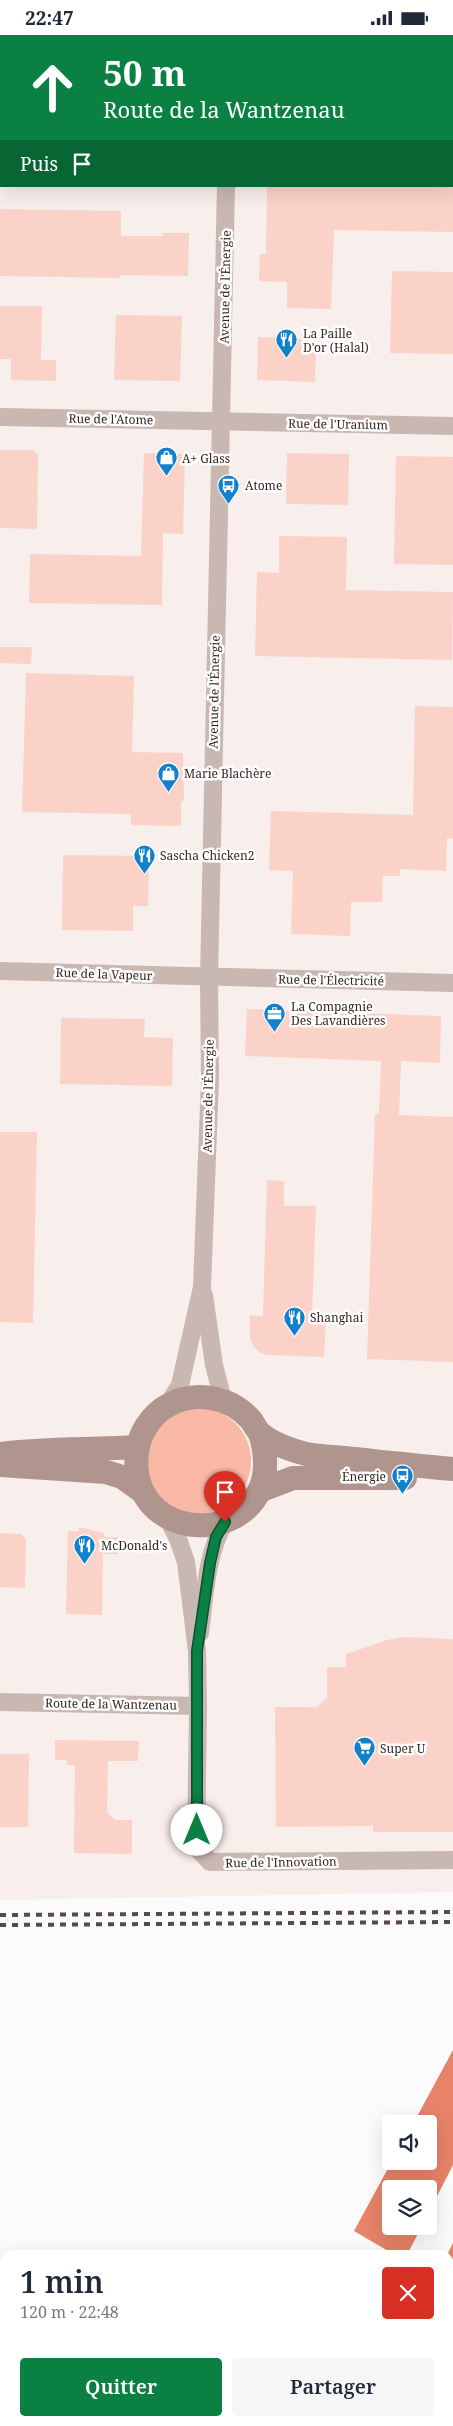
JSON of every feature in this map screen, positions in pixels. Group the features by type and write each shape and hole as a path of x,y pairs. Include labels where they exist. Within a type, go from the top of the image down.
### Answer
{"main road":[{"path":"0,1465 106,1472 122,1477 143,1492 153,1506 167,1517 195,1527 210,1526 225,1522 245,1509 259,1491 265,1472 266,1452 260,1433 250,1419 238,1408 223,1400 204,1396 185,1398 167,1406 154,1417 144,1431 138,1447 137,1470 143,1492"},
{"path":"260,1433 273,1441 307,1454 453,1469"},
{"path":"0,1454 33,1450 84,1451 138,1447"},
{"path":"259,1491 293,1478 453,1477"}],"street":[{"name":"Avenue de l'Énergie","path":"167,1406 180,1385 202,1287 210,1079 209,977 226,187"},
{"name":"Rue de l'Atome","path":"0,417 222,421"},
{"name":"Rue de l'Uranium","path":"222,421 453,426"},
{"name":"Rue de la Vapeur","path":"0,971 209,977"},
{"name":"Rue de l'Électricité","path":"209,977 453,983"},
{"name":"Avenue de l'Énergie","path":"202,1287 214,1365 223,1400"},
{"path":"167,1517 186,1562 197,1651 198,1706"},
{"path":"197,1651 210,1563 216,1537 225,1522"},
{"name":"Route de la Wantzenau","path":"0,1703 198,1706"},
{"name":"Rue de l'Innovation","path":"198,1706 196,1847 210,1863 453,1860"}],"shaded area":[{"path":"0,187 453,187 453,1892 0,1900"},
{"path":"198,1408 218,1412 236,1423 247,1441 251,1461 247,1481 236,1499 218,1510 198,1514 178,1510 160,1499 149,1481 145,1461 149,1441 160,1423 178,1412"},
{"path":"453,2050 453,2165 437,2196 437,2180 382,2180 382,2235 417,2235 410,2250 386,2250 354,2231 387,2170 437,2170 437,2115 418,2115"}],"building":[{"path":"267,187 453,187 453,232 334,230 331,309 287,308 287,282 259,281 260,254 266,254"},
{"path":"0,209 121,211 121,236 163,236 163,233 189,233 188,276 120,275 120,278 0,276"},
{"path":"392,271 453,272 453,354 390,353"},
{"path":"0,306 42,306 41,360 56,360 56,381 11,380 11,359 0,359"},
{"path":"116,315 182,316 180,381 114,380"},
{"name":"La Paille D'or (Halal)","path":"258,337 316,339 315,382 257,380"},
{"path":"0,450 34,450 38,455 37,529 0,528"},
{"path":"144,453 185,454 183,534 163,533 162,605 29,603 30,554 141,556"},
{"path":"287,453 349,454 348,505 286,504"},
{"path":"396,456 453,457 453,565 394,564"},
{"path":"279,536 347,537 346,590 453,592 452,660 255,656 257,572 279,573"},
{"path":"0,647 32,647 31,664 0,663"},
{"path":"26,673 134,676 132,752 183,753 184,800 181,802 181,826 131,825 131,814 22,812"},
{"path":"415,706 453,707 453,839 447,838 446,871 400,869 400,876 383,876 382,902 351,902 350,936 291,934 293,871 269,870 271,811 413,815"},
{"path":"63,855 149,856 148,906 133,906 133,931 62,930"},
{"path":"247,1009 441,1016 440,1063 401,1061 399,1115 453,1117 453,1362 367,1359 375,1114 379,1114 381,1061 245,1056"},
{"path":"61,1018 145,1019 144,1037 173,1038 172,1086 60,1084"},
{"path":"0,1132 37,1132 33,1323 0,1322"},
{"path":"267,1180 284,1181 284,1206 316,1206 312,1317 326,1317 324,1357 267,1355 259,1352 253,1346 250,1337 250,1315 263,1316"},
{"name":"McDonald's","path":"79,1527 104,1533 104,1537 118,1537 118,1554 103,1554 102,1615 66,1614 68,1531 79,1531"},
{"path":"0,1533 21,1534 26,1539 25,1588 0,1587"},
{"name":"Super U","path":"404,1637 453,1639 453,1832 373,1832 373,1826 276,1827 275,1707 317,1707 327,1698 327,1667 346,1667 346,1654 387,1640"},
{"path":"55,1740 139,1741 138,1761 108,1761 107,1812 115,1820 132,1820 132,1854 74,1853 75,1765 67,1765 67,1760 55,1760"},
{"path":"0,1754 29,1754 28,1827 0,1827"}],"railway":[{"path":"0,1915 453,1912"},
{"path":"0,1925 453,1922"}],"place":[{"name":"La Paille D'or (Halal)","path":"287,359"},
{"name":"A+ Glass","path":"166,477"},
{"name":"Atome","path":"229,504"},
{"name":"Marie Blachère","path":"168,792"},
{"name":"Sascha Chicken2","path":"144,874"},
{"name":"La Compagnie Des Lavandières","path":"275,1032"},
{"name":"Shanghai","path":"294,1336"},
{"name":"Énergie","path":"402,1495"},
{"name":"McDonald's","path":"85,1564"},
{"name":"Super U","path":"364,1767"}],"route":[{"path":"197,1830 197,1651 210,1563 216,1537 225,1522"}]}
